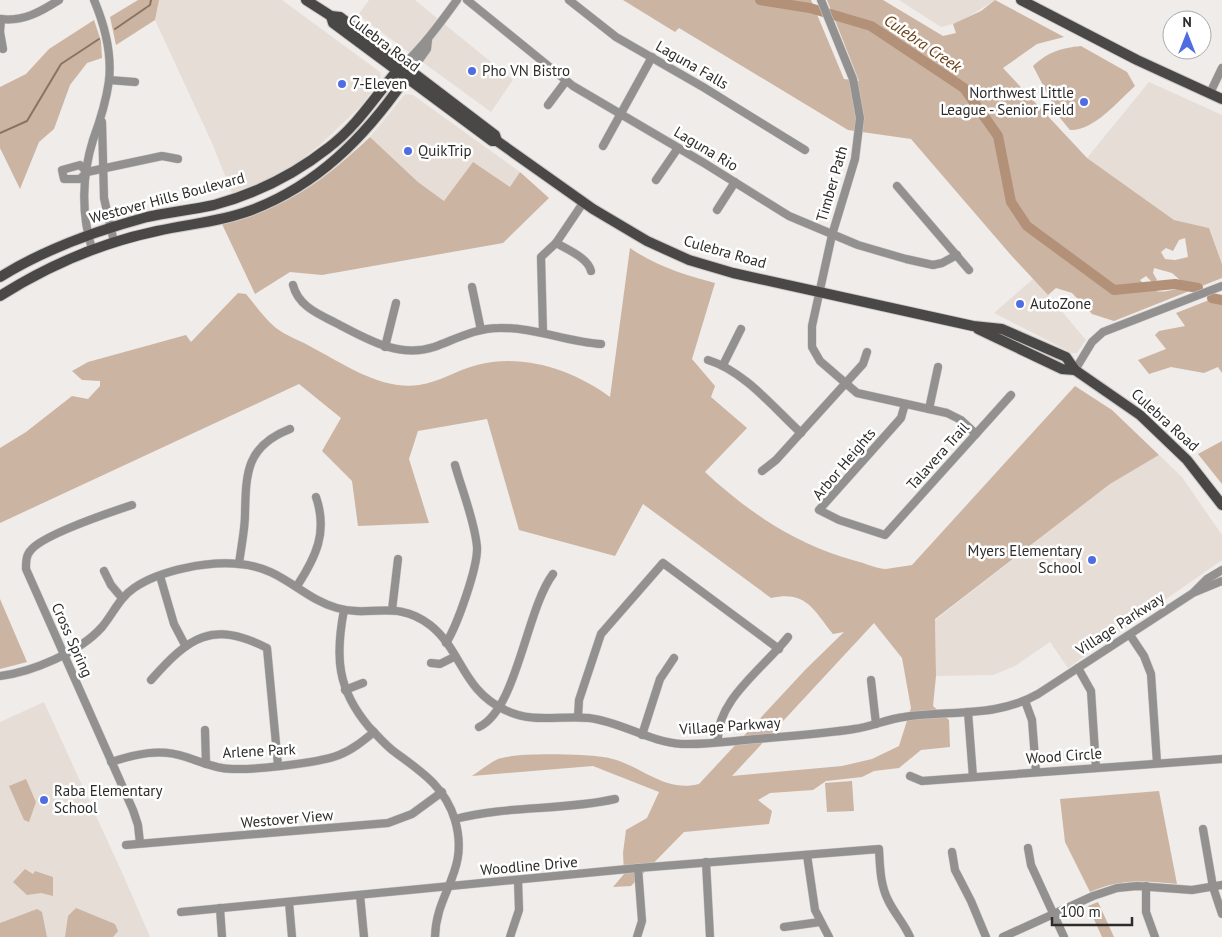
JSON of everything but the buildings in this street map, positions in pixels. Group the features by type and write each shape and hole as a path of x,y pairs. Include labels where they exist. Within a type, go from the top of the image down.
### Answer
{"main road":[{"name":"Culebra Road","path":"306,0 331,16 333,24 404,72 492,141 497,141 584,203 645,239 689,260 733,273 973,326 1002,329 1066,357 1075,370 1140,415 1187,460 1222,505"},
{"path":"1021,0 1137,60 1222,99"},
{"name":"Westover Hills Boulevard","path":"0,277 48,251 87,235 148,217 213,205 251,192 304,165 329,148 358,121 404,72"},
{"name":"Westover Hills Boulevard","path":"0,296 48,268 92,249 158,231 222,219 270,202 305,183 324,170 367,130 404,72"},
{"path":"358,121 367,130"}],"street":[{"path":"3,49 0,32 1,19 25,18 39,13 59,0"},
{"path":"94,0 106,33 109,51 109,80 102,118 103,170 104,198 114,242"},
{"path":"404,72 427,49 428,40 457,0"},
{"name":"Laguna Rio","path":"466,0 566,81 789,216 832,235 883,253 933,264 942,263 956,255"},
{"name":"Laguna Falls","path":"569,0 616,37 805,150"},
{"name":"Timber Path","path":"821,0 853,79 860,118 856,159 832,235 811,334 812,347 820,361 845,384"},
{"path":"603,146 652,57"},
{"path":"1210,93 1222,68"},
{"path":"109,80 135,82"},
{"path":"548,105 566,81"},
{"path":"92,249 87,235 84,193 92,142 102,118"},
{"path":"656,180 678,148"},
{"path":"87,172 162,156 178,159"},
{"path":"717,210 735,182"},
{"path":"897,186 969,270"},
{"path":"543,332 541,257 556,243 584,203"},
{"path":"556,243 583,260 590,266 590,271"},
{"path":"293,285 298,299 311,309 385,347 403,351 432,348 481,330 500,328 543,332 571,340 601,344"},
{"path":"1075,370 1092,342 1103,332 1222,286"},
{"path":"472,287 481,330"},
{"path":"385,347 396,302"},
{"path":"723,365 741,329"},
{"path":"762,471 776,460 863,364 867,352"},
{"path":"708,360 723,365 801,433"},
{"path":"929,409 938,367"},
{"path":"845,384 863,395 953,416 976,434"},
{"name":"Talavera Trail","path":"885,535 1011,395"},
{"name":"Arbor Heights","path":"885,535 838,520 820,510 901,418 905,404"},
{"path":"239,564 244,525 244,486 250,465 266,443 290,429"},
{"path":"446,643 454,629 475,565 477,550 455,464"},
{"path":"298,586 313,562 321,538 321,514 316,497"},
{"name":"Cross Spring","path":"132,505 102,515 46,540 36,546 27,556 28,574 138,825 140,843"},
{"path":"392,610 398,559"},
{"path":"578,718 579,700 601,634 663,563 779,649"},
{"name":"Village Parkway","path":"0,676 20,672 79,647 95,634 122,598 137,586 160,576 199,565 239,564 268,571 298,586 325,603 344,610 392,610 408,613 422,620 434,629 446,643 476,689 498,707 517,715 537,720 578,718 610,722 642,735 680,744 718,742 840,731 902,717 997,710 1025,701 1193,593 1222,581"},
{"name":"Village Parkway","path":"1193,593 1207,579 1222,570"},
{"path":"104,571 111,586 122,598"},
{"path":"479,728 490,719 511,683 539,598 553,574"},
{"path":"160,576 174,624 185,645"},
{"path":"344,610 339,653 345,690 353,706 374,732 395,752 426,774 442,792 454,820 458,839 458,864 438,915 435,937"},
{"path":"151,680 175,653 185,645 200,638 223,634 245,638 267,648 278,765"},
{"path":"1130,634 1144,656 1151,674 1157,763"},
{"path":"718,742 718,724 727,706 788,637"},
{"path":"431,663 440,664 454,657"},
{"path":"642,735 660,679 674,658"},
{"path":"1078,668 1091,691 1096,768"},
{"path":"871,680 876,724"},
{"path":"345,690 363,683"},
{"path":"1025,701 1032,720 1036,772"},
{"path":"968,712 973,777"},
{"path":"205,730 206,764"},
{"name":"Arlene Park","path":"111,762 135,754 160,752 179,754 206,764 232,769 320,761 339,755 357,745 374,732"},
{"name":"Wood Circle","path":"910,776 922,781 1222,758"},
{"name":"Westover View","path":"126,845 388,823 412,814 442,792"},
{"path":"454,820 505,809 584,805 615,799"},
{"path":"1203,829 1213,887 1222,914"},
{"path":"1028,848 1031,865 1064,937"},
{"name":"Woodline Drive","path":"181,912 638,868 879,849 881,878 885,894 905,924 910,937"},
{"path":"952,852 955,870 972,901 986,937"},
{"path":"808,855 812,898 820,922 829,937"},
{"path":"706,862 711,918 710,937"},
{"path":"637,937 642,921 638,868"},
{"path":"510,937 520,910 518,880"},
{"path":"1003,937 1107,891 1127,886 1185,890 1222,885"},
{"path":"1146,886 1146,912 1155,937"},
{"path":"360,895 364,937"},
{"path":"289,902 292,937"},
{"path":"220,908 222,937"},
{"path":"784,927 820,922"}],"shaded area":[{"path":"138,0 159,0 155,20 116,45 110,17"},
{"path":"159,0 282,0 380,72 381,79 361,106 300,161 264,181 232,193 212,143 155,20"},
{"path":"369,0 415,0 513,80 491,112 358,15"},
{"path":"623,0 811,0 844,79 859,81 827,0 883,0 943,36 956,33 953,24 981,11 995,0 1064,37 1037,44 1003,68 1087,158 1174,220 1209,228 1222,264 1222,278 1114,321 1092,314 1072,293 1056,288 1048,295 911,139 848,130 679,28 675,32","holes":["1185,238 1188,257 1175,260 1165,259 1161,252 1166,248 1173,251 1179,240","1154,268 1172,273 1180,280 1177,289 1157,291 1144,285 1140,280 1146,276 1153,283 1157,280 1153,273"]},
{"path":"899,0 995,0 960,22 941,27"},
{"path":"94,20 101,41 102,58 87,63 70,85 54,129 39,142 20,189 0,148 0,87 26,74 49,49"},
{"name":"Northwest Little League - Senior Field","path":"1081,46 1127,72 1135,86 1097,120 1088,126 1070,130 1060,118 1033,66 1044,57 1055,52"},
{"path":"1149,82 1222,115 1222,264 1209,228 1174,220 1087,158"},
{"path":"405,94 413,95 520,172 510,188 444,201 418,182 370,137"},
{"path":"370,137 418,182 444,201 473,162 510,187 520,172 549,198 503,243 322,275 290,272 255,294 222,224 266,210 285,201 335,168"},
{"path":"630,248 650,260 671,269 715,283 692,359 715,386 711,397 747,428 705,472 739,501 775,526 794,537 834,554 882,569 912,565 1075,386 1112,410 1159,455 1110,484 935,619 936,676 933,706 949,720 950,747 921,750 899,768 874,771 862,777 826,781 813,790 770,793 758,800 772,811 769,824 684,832 631,886 613,887 624,874 623,853 626,830 647,818 659,792 593,766 472,776 498,759 507,757 521,755 570,755 609,758 621,761 664,782 675,785 699,784 806,669 844,632 833,634 814,610 801,599 783,596 771,598 643,504 615,556 519,530 487,419 418,431 409,459 429,523 358,526 352,481 322,451 341,418 299,384 0,523 0,448 26,432 72,396 88,399 100,386 100,381 82,380 72,371 88,362 186,335 191,342 238,293 246,294 280,331 364,375 391,384 419,385 477,365 512,361 547,366 564,372 596,387 610,397","holes":["874,623 902,658 911,708 899,746 872,759 842,766 732,776"]},
{"path":"1034,278 1086,340 1077,353 1072,353 994,313"},
{"path":"1222,295 1222,373 1218,367 1204,373 1171,367 1149,374 1138,360 1166,349 1155,335 1159,331 1185,326 1176,313"},
{"path":"1222,441 1222,484 1198,454"},
{"name":"Myers Elementary School","path":"1159,455 1182,477 1222,535 1222,560 1068,668 1050,642 1015,666 993,675 936,676 935,620 1110,484"},
{"path":"0,599 27,662 0,669"},
{"name":"Raba Elementary School","path":"44,702 150,937 0,937 0,722"},
{"path":"26,779 36,802 29,822 24,820 9,786"},
{"path":"852,781 854,811 827,812 825,783"},
{"path":"1159,791 1177,884 1133,882 1112,884 1090,892 1065,842 1060,799"},
{"path":"25,869 33,874 35,871 53,877 53,896 41,893 27,895 13,882"},
{"path":"1098,902 1114,937 1102,937 1088,906"},
{"path":"76,908 115,924 118,931 113,937 65,937 68,916"},
{"path":"37,909 42,912 47,937 0,937 0,923"}],"waterway":[{"path":"115,29 150,5 151,0"},
{"name":"Culebra Creek","path":"760,0 810,8 871,26 964,88 998,136 1011,202 1027,226 1114,290 1175,284 1198,288"},
{"path":"0,133 27,121 61,64 99,39"},
{"name":"Culebra Creek","path":"1212,298 1222,300"}],"place":[{"name":"Pho VN Bistro","path":"472,71"},
{"name":"7-Eleven","path":"342,84"},
{"name":"Northwest Little League - Senior Field","path":"1084,102"},
{"name":"QuikTrip","path":"408,151"},
{"name":"AutoZone","path":"1020,304"},
{"name":"Myers Elementary School","path":"1092,560"},
{"name":"Raba Elementary School","path":"44,800"}]}
